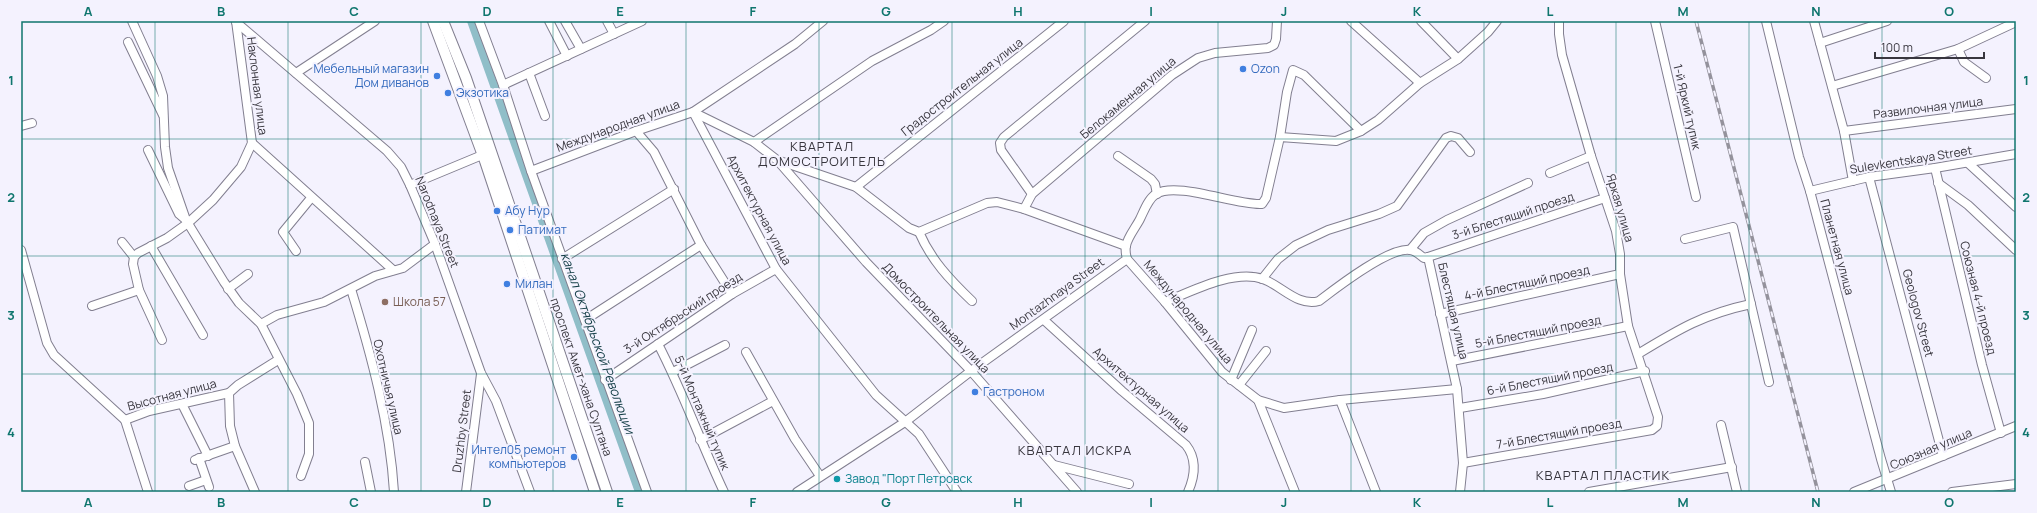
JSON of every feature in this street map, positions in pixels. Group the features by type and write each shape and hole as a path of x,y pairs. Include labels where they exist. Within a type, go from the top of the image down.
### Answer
{"main road":[{"path":"433,21 487,153 595,492"},
{"name":"проспект Амет-хана Султана","path":"443,21 466,78 487,153 607,492"}],"street":[{"path":"132,21 157,76 163,96 168,168 187,222 228,289 239,303 261,324 278,360 297,394 309,423 309,454 301,476"},
{"name":"Narodnaya Street","path":"236,21 387,151 401,167 435,244 481,373 496,401 530,492"},
{"name":"Наклонная улица","path":"134,257 167,238 213,200 241,167 252,142 236,21"},
{"path":"479,21 503,85 531,171 605,380 647,492"},
{"path":"549,21 567,56"},
{"path":"565,21 581,49"},
{"path":"607,21 614,34"},
{"path":"503,85 642,21"},
{"path":"693,112 795,44 823,21"},
{"path":"754,142 872,61 931,30 944,21"},
{"name":"Градостроительная улица","path":"856,187 1064,21"},
{"path":"1032,194 1001,150 1000,143 1004,137 1145,21"},
{"name":"Белокаменная улица","path":"1024,209 1032,194 1172,75 1198,58 1215,53 1268,48 1274,45 1276,39 1276,21"},
{"path":"1351,21 1420,83"},
{"path":"1421,21 1458,59"},
{"path":"1280,136 1336,142 1362,131 1378,120 1420,83 1458,59 1488,32 1496,21"},
{"name":"Яркая улица","path":"1559,21 1562,54 1620,254 1620,274 1628,326 1645,371 1658,417 1658,426"},
{"name":"1-й Яркий тупик","path":"1655,21 1696,197"},
{"name":"Планетная улица","path":"1766,21 1799,157 1810,191 1891,492"},
{"path":"1814,21 1844,131 1853,180"},
{"path":"1820,43 1887,21"},
{"path":"296,73 373,22"},
{"path":"1832,86 1958,50 2016,22"},
{"path":"128,42 164,118"},
{"path":"1958,50 1964,62 1986,78"},
{"path":"1127,259 1126,246 1149,202 1157,194 1171,191 1184,192 1211,195 1254,204 1262,204 1266,198 1280,136 1287,92 1293,70 1304,75 1362,131"},
{"path":"529,73 545,116"},
{"name":"Развилочная улица","path":"1844,131 2016,109"},
{"name":"Международная улица","path":"531,171 636,131 693,112 754,142 777,160 856,187 909,228 919,232"},
{"name":"Архитектурная улица","path":"693,112 776,269 876,395 919,434 957,492"},
{"path":"21,126 32,123"},
{"path":"636,131 654,152 701,245 732,294"},
{"path":"1262,279 1278,259 1296,245 1328,230 1379,214 1397,206 1446,138 1451,136 1458,138 1470,152"},
{"path":"252,142 311,198 393,270"},
{"path":"148,150 179,214 187,222"},
{"path":"410,185 487,153"},
{"name":"Sulevkentskaya Street","path":"1810,191 1869,177 1968,163 2016,154"},
{"path":"1118,156 1151,179 1155,184 1157,194"},
{"path":"1550,173 1591,156"},
{"name":"Домостроительная улица","path":"777,160 866,262 971,370 1077,492"},
{"path":"1968,163 2016,207"},
{"name":"Союзная 4-й проезд","path":"1935,168 1982,365 2000,433"},
{"name":"Geologov Street","path":"1869,177 1943,456"},
{"path":"1165,302 1221,281 1243,277 1262,279 1302,301 1310,303 1319,301 1376,261 1406,250 1410,250 1424,233 1447,220 1528,183"},
{"path":"1938,183 1968,205 2016,250"},
{"path":"562,259 674,189"},
{"path":"296,251 283,232 311,198"},
{"name":"3-й Блестящий проезд","path":"1428,257 1605,198"},
{"path":"972,302 948,279 928,252 919,232 987,203 997,202 1024,209 1126,246"},
{"path":"1685,239 1733,227 1769,382"},
{"path":"122,242 134,257 133,264 139,290 162,340"},
{"path":"261,324 277,315 324,302 375,276 407,266 435,244"},
{"path":"585,320 701,245"},
{"path":"151,246 203,336"},
{"path":"21,250 47,343 54,354 124,420"},
{"name":"Блестящая улица","path":"1410,250 1424,258 1428,257 1452,361 1460,408 1463,463 1460,492"},
{"name":"Международная улица","path":"1127,259 1165,302 1196,342 1222,372 1258,400 1284,408 1340,400 1457,388"},
{"name":"Montazhnaya Street","path":"797,492 807,489 820,476 905,422 971,370 1044,320 1127,259"},
{"name":"3-й Октябрьский проезд","path":"605,380 732,294 776,269"},
{"path":"228,289 248,274"},
{"name":"4-й Блестящий проезд","path":"1440,314 1620,274"},
{"name":"Охотничья улица","path":"351,289 382,409 394,492"},
{"path":"92,306 139,290"},
{"path":"1638,354 1698,320 1720,312 1751,304"},
{"name":"Архитектурная улица","path":"1044,320 1122,391 1186,445 1192,452 1194,462 1188,492"},
{"name":"5-й Блестящий проезд","path":"1452,361 1628,326"},
{"path":"1231,380 1252,330"},
{"name":"5-й Монтажный тупик","path":"658,344 673,372 700,440 724,492"},
{"path":"673,372 725,345"},
{"path":"1239,385 1266,351"},
{"path":"746,352 795,438 820,476"},
{"name":"Высотная улица","path":"148,492 124,420 149,411 229,393 238,385 278,360"},
{"name":"6-й Блестящий проезд","path":"1460,408 1543,394 1645,371"},
{"name":"Druzhby Street","path":"466,492 481,373"},
{"name":"Высотная улица","path":"229,393 230,426 235,446 255,492"},
{"path":"1258,400 1295,492"},
{"path":"1340,400 1376,492"},
{"path":"700,440 773,401"},
{"path":"182,404 208,456"},
{"path":"1721,425 1737,492"},
{"name":"7-й Блестящий проезд","path":"1463,463 1652,430 1658,426"},
{"name":"Союзная улица","path":"1854,492 1888,480 2016,426"},
{"path":"189,486 208,484 197,459 235,446"},
{"path":"365,462 371,492"},
{"path":"1054,465 1129,484"},
{"path":"1589,492 1732,467"},
{"path":"1952,492 2016,484"}],"waterway":[{"name":"канал Октябрьской Революции","path":"471,21 639,492"}],"railway":[{"path":"1696,21 1818,492"}],"place":[{"name":"Ozon","path":"1243,69"},
{"name":"Мебельный магазин Дом диванов","path":"437,76"},
{"name":"Экзотика","path":"448,93"},
{"name":"Абу Нур","path":"497,211"},
{"name":"Патимат","path":"510,230"},
{"name":"Милан","path":"507,284"},
{"name":"Школа 57","path":"385,302"},
{"name":"Гастроном","path":"975,392"},
{"name":"Интел05 ремонт компьютеров","path":"574,457"},
{"name":"Завод \"Порт Петровск","path":"837,479"}],"district":[{"name":"КВАРТАЛ ДОМОСТРОИТЕЛЬ","path":"822,154"},
{"name":"КВАРТАЛ ИСКРА","path":"1075,450"},
{"name":"КВАРТАЛ ПЛАСТИК","path":"1603,475"}]}
